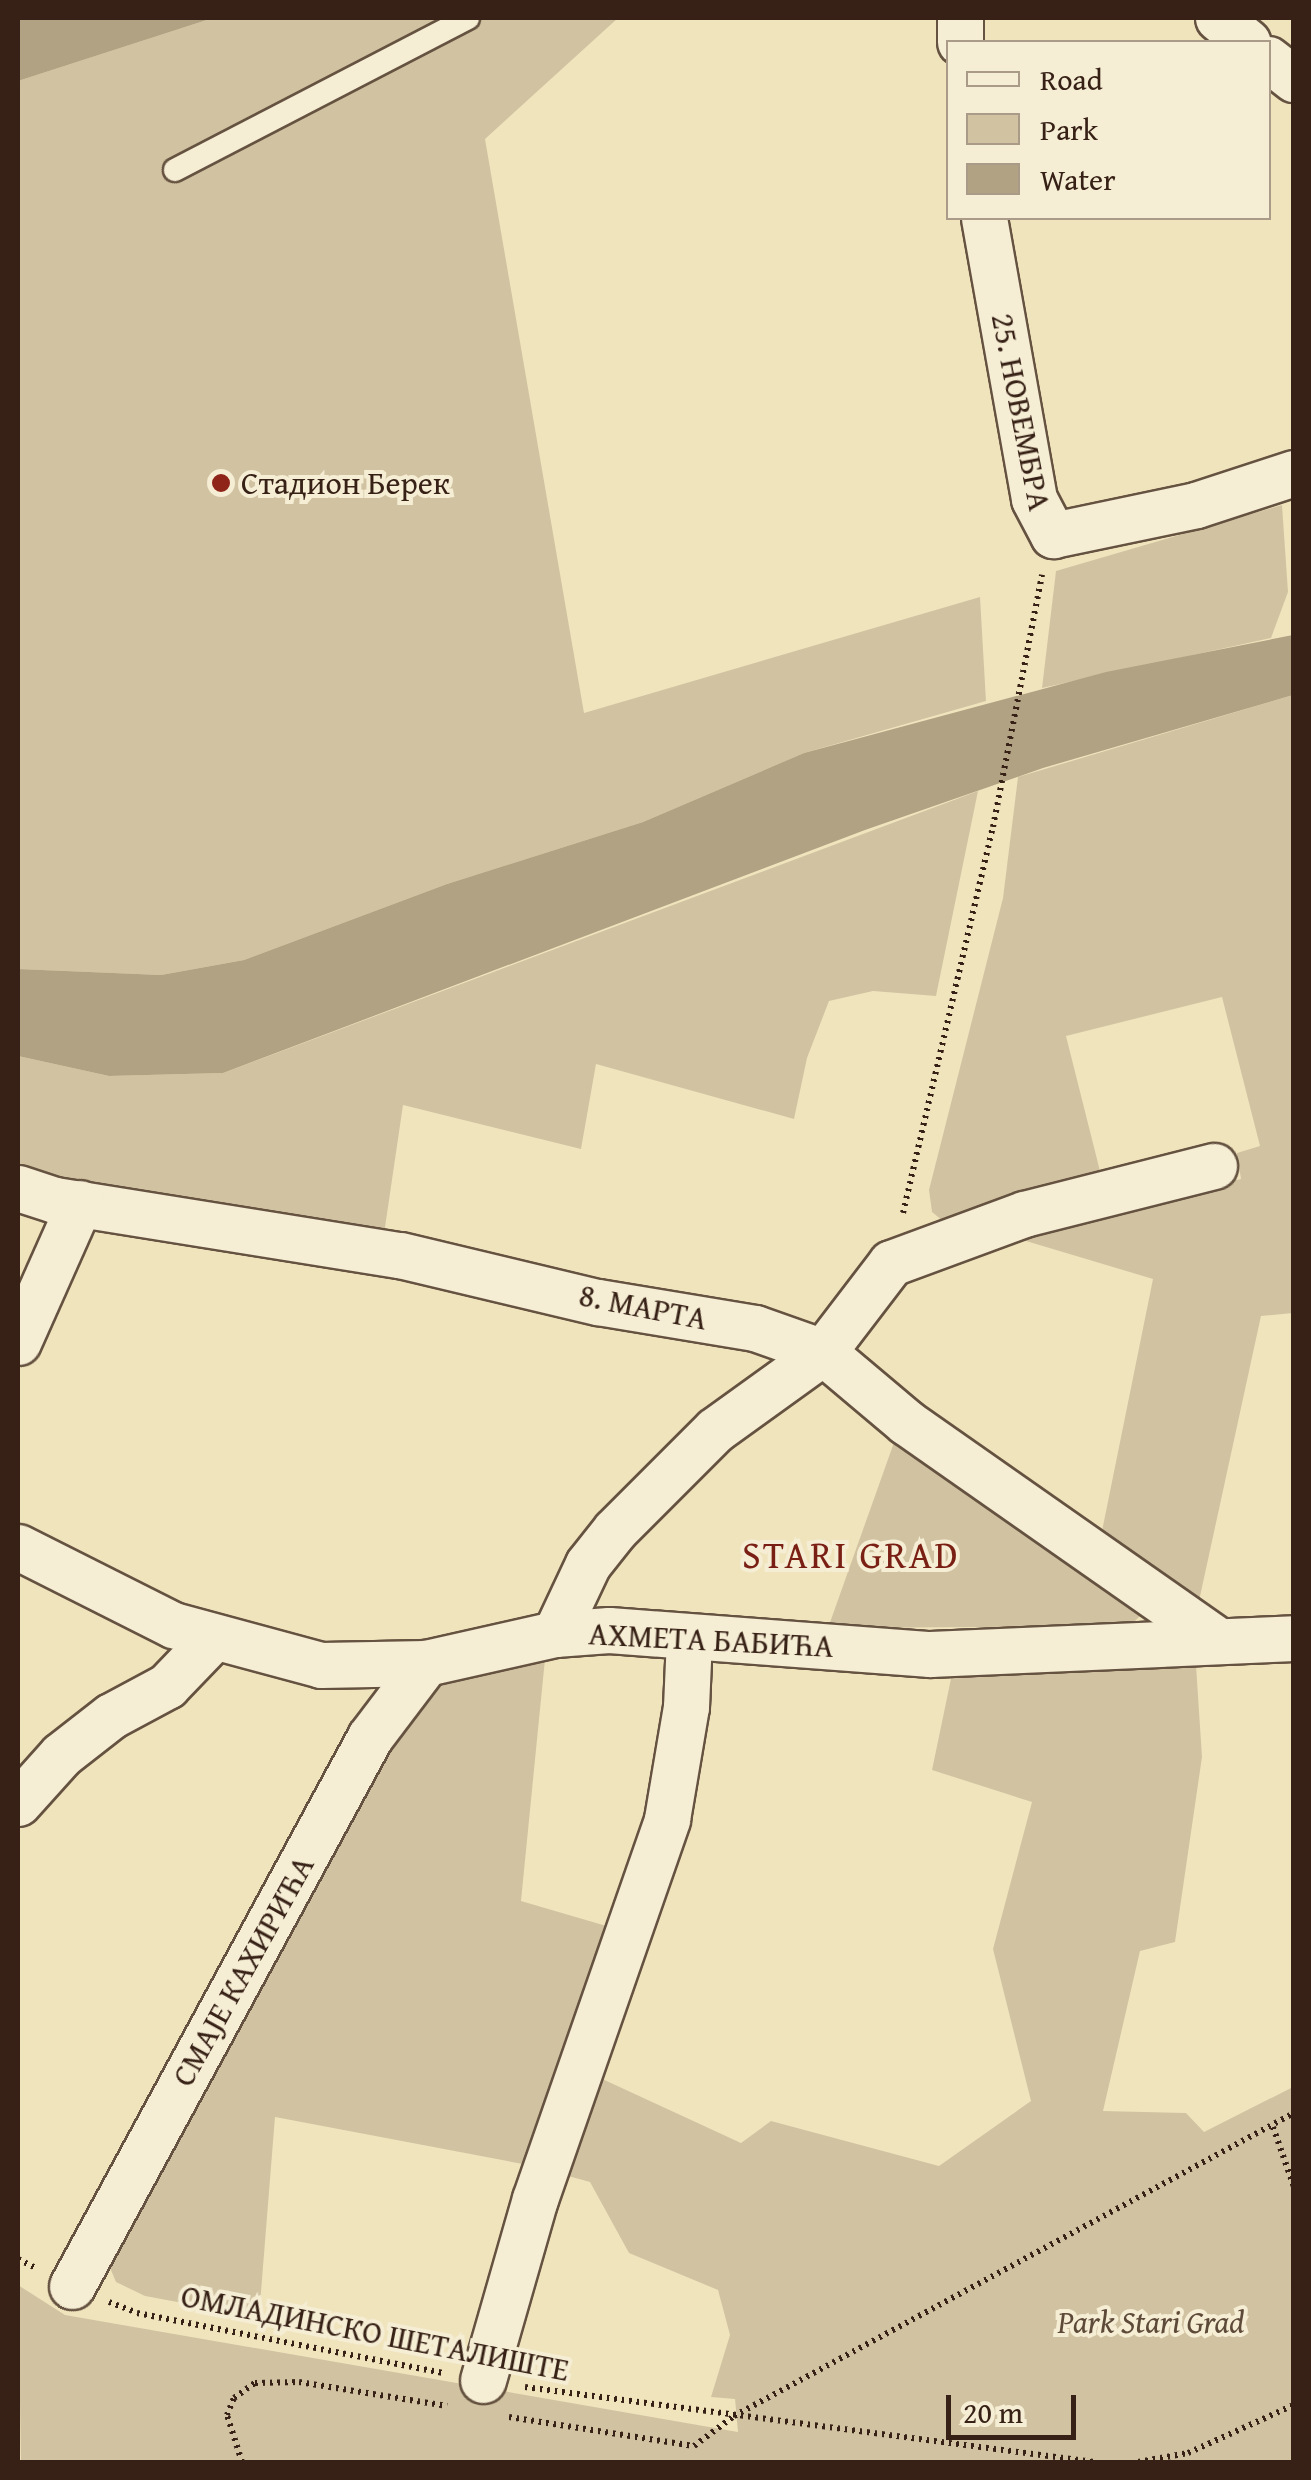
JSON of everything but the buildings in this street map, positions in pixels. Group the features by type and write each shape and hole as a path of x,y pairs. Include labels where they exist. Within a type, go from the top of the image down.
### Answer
{"street":[{"path":"1218,18 1246,40"},
{"path":"1271,61 1294,79"},
{"name":"25. НОВЕМБРА","path":"984,220 1034,499 1053,535 1196,505 1294,473"},
{"path":"555,1634 588,1564 616,1530 715,1430 823,1352 891,1262 1024,1214 1214,1166"},
{"name":"8. МАРТА","path":"18,1188 80,1203 400,1256 598,1302 755,1328 823,1352"},
{"path":"18,1342 80,1203"},
{"path":"823,1352 906,1422 1215,1638"},
{"name":"АХМЕТА БАБИЋА","path":"29,1568 212,1639 320,1664 426,1663 555,1634 608,1630 930,1654 1174,1645 1215,1638 1294,1638"},
{"path":"483,2380 535,2200 668,1819 686,1707 688,1638"},
{"path":"18,1803 61,1755 167,1686 212,1639"},
{"name":"СМAЈЕ КАХИРИЋА","path":"72,2286 370,1737 426,1663"}],"lane":[{"path":"175,170 468,18"}],"path":[{"path":"891,1262 993,827 1036,609"},
{"path":"734,2416 1294,2114"},
{"path":"1273,2127 1294,2187"},
{"name":"ОМЛАДИНСКO ШЕТАЛИШТЕ","path":"18,2259 137,2313 483,2380 1094,2462"},
{"path":"1138,2462 1188,2453 1294,2405"}],"green space":[{"path":"213,18 618,18 485,139 584,713 980,597 986,701 804,753 643,822 447,884 244,960 161,975 18,969 18,81"},
{"path":"1282,505 1288,592 1271,638 1042,688 1056,571"},
{"path":"1293,695 1293,1313 1261,1316 1199,1601 1101,1536 1153,1279 1016,1238 1241,1179 1237,1153 1260,1146 1222,997 1066,1036 1104,1187 949,1226 932,1212 929,1190 1003,898 1018,777"},
{"path":"978,791 936,996 873,991 829,1001 807,1058 794,1119 596,1064 581,1149 403,1105 383,1241 18,1171 18,1056 109,1076 223,1073"},
{"path":"897,1434 1145,1611 1130,1626 828,1628"},
{"name":"Park Stari Grad","path":"546,1649 521,1901 644,1937 598,2077 741,2143 771,2121 939,2166 1031,2101 993,1949 1032,1802 932,1770 953,1669 1196,1665 1202,1757 1175,1942 1140,1951 1103,2111 1186,2113 1204,2132 1293,2087 1293,2462 21,2462 18,2285 65,2315 738,2432 735,2399 711,2397 730,2335 718,2290 629,2253 590,2182 528,2165 275,2117 259,2317 145,2296 116,2282 108,2263 357,1788 440,1679"}],"water":[{"path":"18,18 213,18 18,81"},
{"path":"1293,635 1293,695 1043,768 865,830 223,1073 109,1076 18,1056 18,969 161,975 244,960 447,884 643,822 804,753 1106,672"}],"place":[{"name":"Стадион Берек","path":"221,483"}],"district":[{"name":"STARI GRAD","path":"851,1555"}]}
